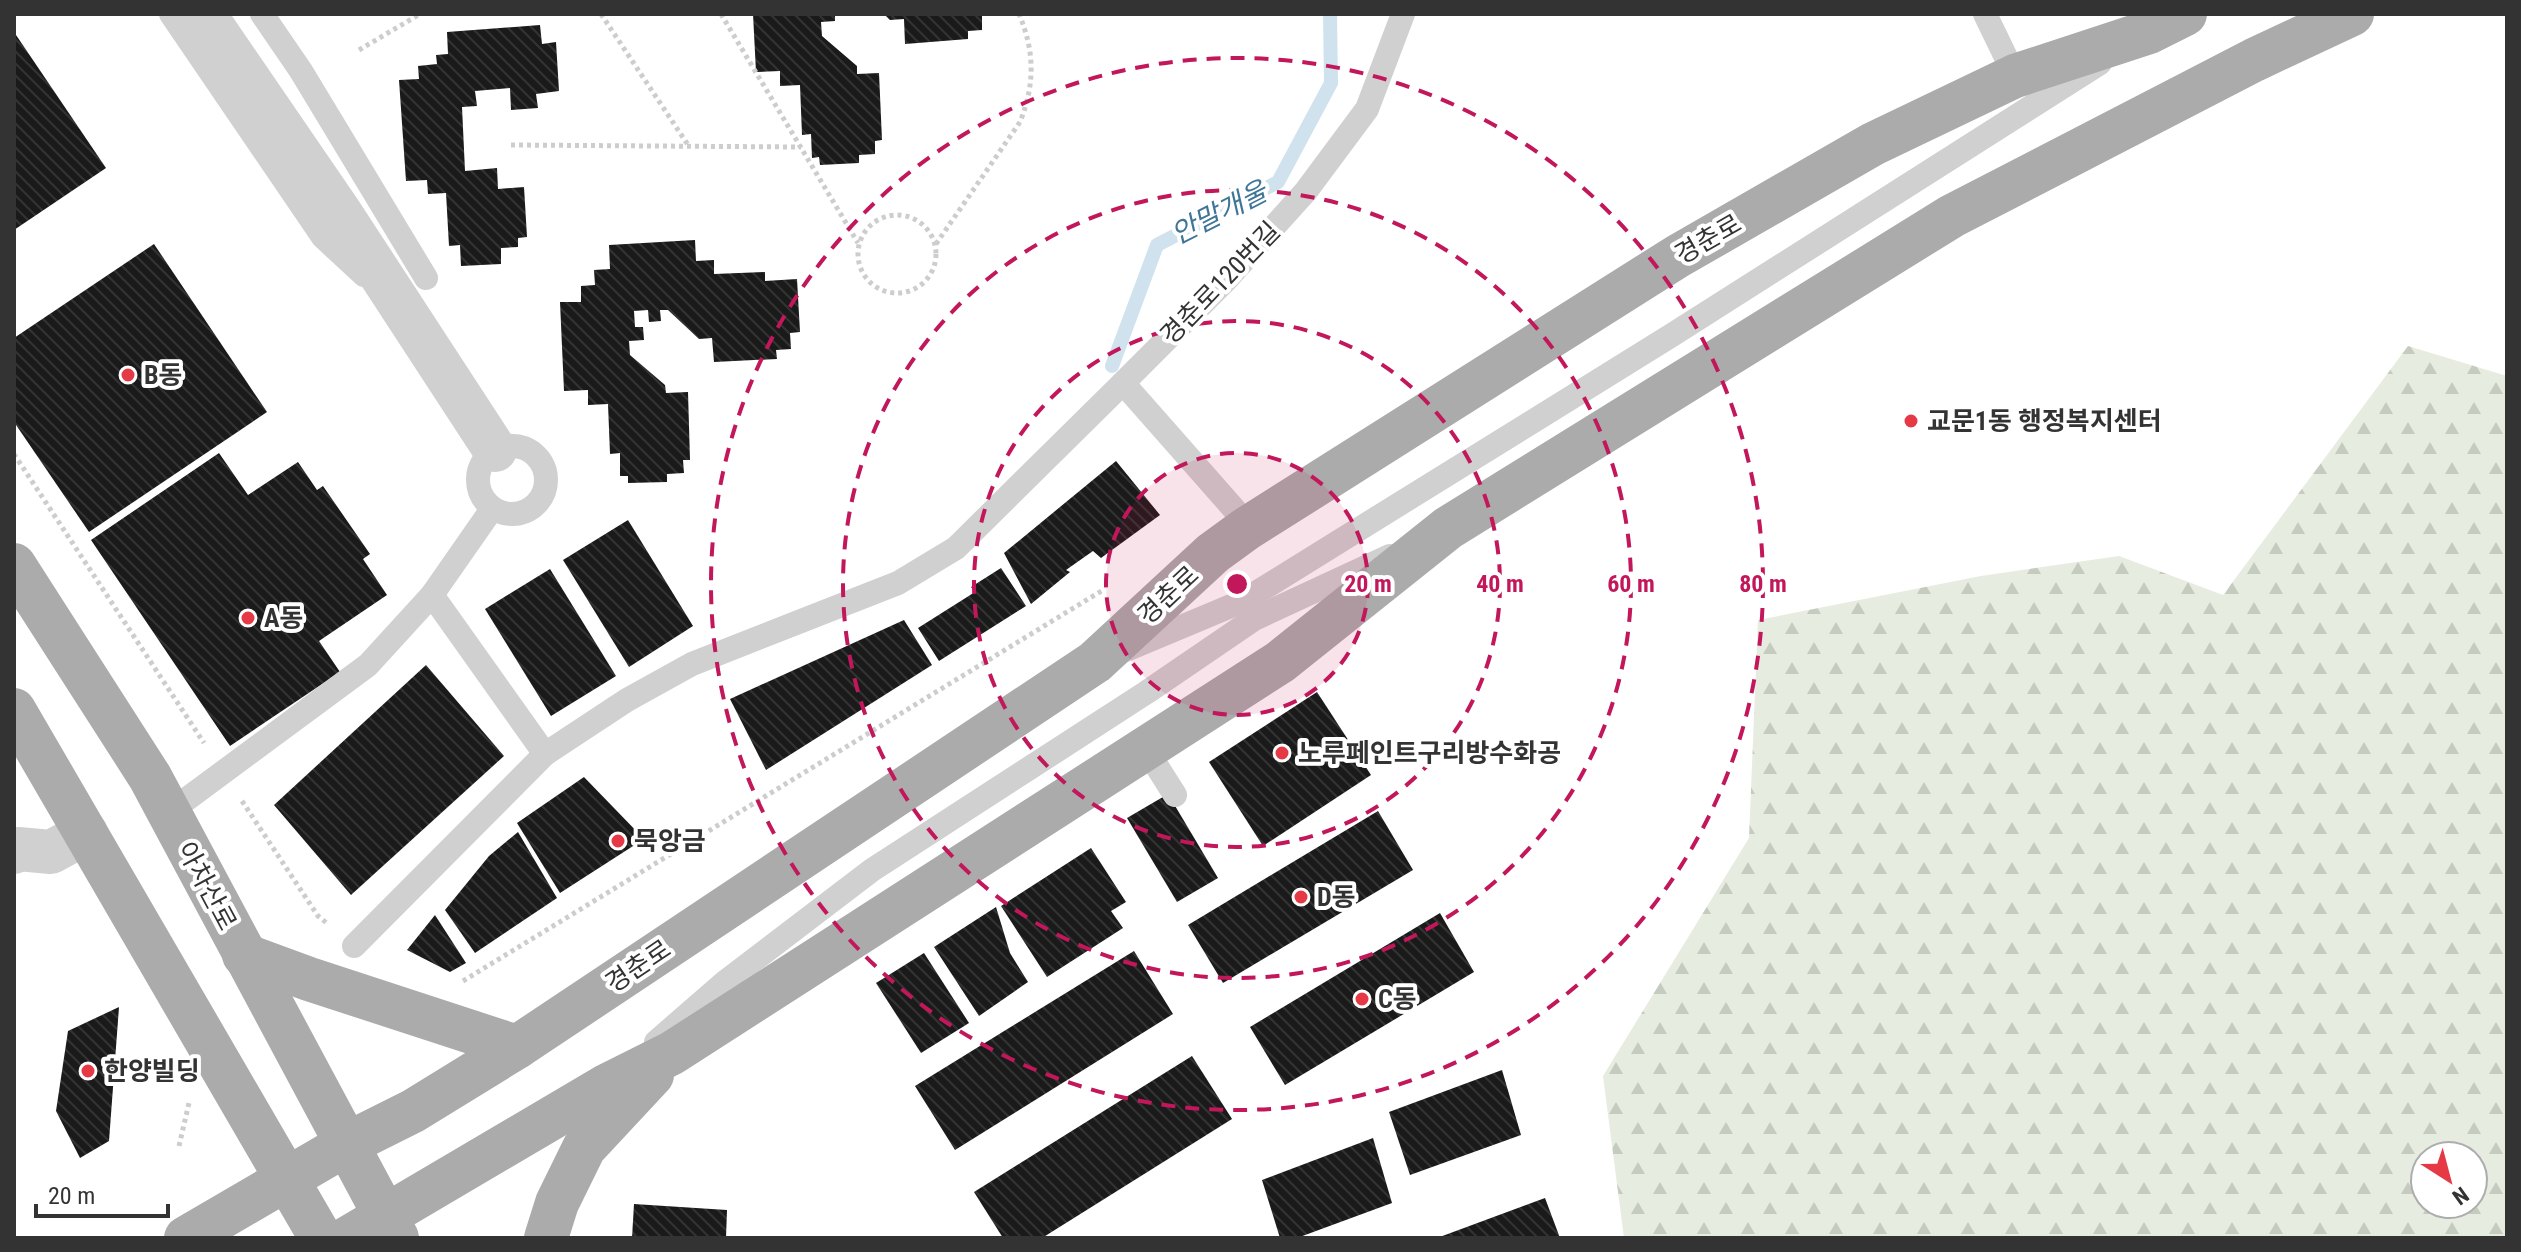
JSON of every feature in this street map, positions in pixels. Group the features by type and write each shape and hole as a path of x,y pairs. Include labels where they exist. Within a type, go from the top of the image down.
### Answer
{"main road":[{"path":"348,1238 391,1227 606,1086 672,1053 1280,662 1448,528 1952,216 2254,60 2352,14"},
{"name":"경춘로","path":"186,1238 347,1144 413,1111 517,1047 1095,662 1213,553 1246,529 1678,256 1873,144 2015,76 2167,23"},
{"name":"아차산로","path":"14,565 150,777 391,1227"},
{"path":"14,710 321,1238"},
{"path":"244,955 517,1047"},
{"path":"546,1238 557,1203 584,1148 672,1053"}],"street":[{"path":"204,14 341,214 495,450"},
{"path":"15,849 51,852 86,833"}],"lane":[{"path":"171,14 323,237 405,315"},
{"path":"262,14 301,71 426,278"},
{"name":"경춘로120번길","path":"354,946 545,754 627,700 692,664 898,583 956,548 1227,279 1315,179 1367,109 1403,14"},
{"path":"1985,14 2015,76"},
{"path":"1095,662 1243,601 2167,23"},
{"path":"1123,383 1234,509 1246,529"},
{"path":"505,446 527,449 543,464 546,475 543,497 526,512 503,514 492,509 484,500 478,478 487,457 505,446"},
{"path":"168,813 368,665 432,595 492,509"},
{"path":"606,1086 725,982 872,870 1254,619 1448,528"},
{"path":"432,595 545,754"},
{"path":"1146,749 1175,795"}],"path":[{"path":"359,50 420,14"},
{"path":"601,14 689,146"},
{"path":"721,14 858,243 860,269 876,288 889,293 915,289 926,281 933,271 936,244 1020,122 1032,79 1032,58 1019,14"},
{"path":"511,145 801,147"},
{"path":"858,243 873,222 898,214 911,216 922,223 936,244"},
{"path":"14,454 318,916 354,946"},
{"path":"179,1146 188,1115 189,1095"}],"green space":[{"path":"2408,346 2507,376 2507,1238 1624,1238 1603,1076 1749,838 1758,620 1981,576 2119,556 2223,595"}],"building":[{"path":"753,14 835,14 835,21 821,22 822,36 857,66 857,74 879,73 882,140 875,141 875,154 859,155 859,163 820,165 819,157 812,158 811,134 802,135 800,85 780,86 780,71 756,72"},
{"path":"884,14 982,14 982,30 968,31 968,39 905,44 904,19 890,20"},
{"path":"540,25 542,44 556,42 559,91 536,94 538,108 511,110 510,88 475,91 477,106 462,107 465,171 497,168 498,189 524,187 527,237 518,238 518,247 501,248 501,264 461,266 460,245 449,246 446,193 428,194 427,180 406,181 399,80 419,79 418,66 437,64 436,55 448,54 447,32"},
{"path":"14,32 106,168 14,230"},
{"path":"695,240 696,261 714,260 714,274 765,272 765,281 797,279 800,332 790,333 791,349 776,350 777,359 714,362 712,338 699,339 668,310 660,310 661,321 649,322 648,310 634,311 635,327 643,327 644,340 629,341 630,355 665,385 666,393 688,392 690,460 683,460 684,473 667,474 667,482 628,483 628,476 620,476 620,453 610,454 608,404 588,405 588,390 564,391 560,302 581,302 581,286 595,285 594,270 610,269 609,245"},
{"name":"B동","path":"154,244 267,412 89,532 14,422 14,338"},
{"name":"A동","path":"219,453 248,495 298,462 317,490 323,486 370,554 363,559 387,595 319,641 340,672 230,746 91,540"},
{"path":"1116,461 1160,515 1101,558 1093,551 1066,570 1070,572 1031,604 1004,553"},
{"path":"628,520 693,626 629,667 563,560"},
{"path":"1001,568 1026,606 939,661 918,628 975,592 971,587"},
{"path":"550,569 616,676 551,716 485,609"},
{"path":"904,620 932,665 766,770 730,699"},
{"path":"426,665 504,756 351,895 274,805"},
{"path":"1317,692 1371,775 1263,846 1209,762"},
{"path":"584,777 644,839 560,893 517,823"},
{"path":"1168,794 1218,878 1177,902 1127,818"},
{"name":"D동","path":"1378,811 1413,870 1223,983 1188,925"},
{"path":"518,832 557,898 475,953 445,910 489,856"},
{"path":"1091,848 1126,902 1111,911 1123,928 1047,977 1001,906"},
{"path":"996,907 1010,953 1028,982 979,1016 934,947"},
{"name":"C동","path":"1440,913 1474,972 1285,1085 1250,1027"},
{"path":"435,915 466,963 450,972 407,950"},
{"path":"1134,951 1173,1014 955,1150 915,1086"},
{"path":"924,953 969,1023 921,1053 876,983"},
{"name":"한양빌딩","path":"119,1007 109,1141 80,1158 56,1111 68,1031"},
{"path":"1192,1056 1232,1119 1042,1238 1003,1238 974,1192"},
{"path":"1502,1070 1521,1135 1410,1175 1389,1112"},
{"path":"1373,1138 1392,1203 1297,1238 1280,1238 1262,1180"},
{"path":"1545,1198 1560,1238 1437,1238"},
{"path":"634,1204 727,1210 726,1238 632,1238"}],"waterway":[{"name":"안말개울","path":"1112,366 1157,245 1278,182 1331,83 1330,14"}],"place":[{"name":"B동","path":"128,375"},
{"name":"교문1동 행정복지센터","path":"1911,421"},
{"name":"A동","path":"248,618"},
{"name":"노루페인트구리방수화공","path":"1282,753"},
{"name":"묵앙금","path":"618,841"},
{"name":"D동","path":"1301,897"},
{"name":"C동","path":"1362,999"},
{"name":"한양빌딩","path":"88,1071"}]}
